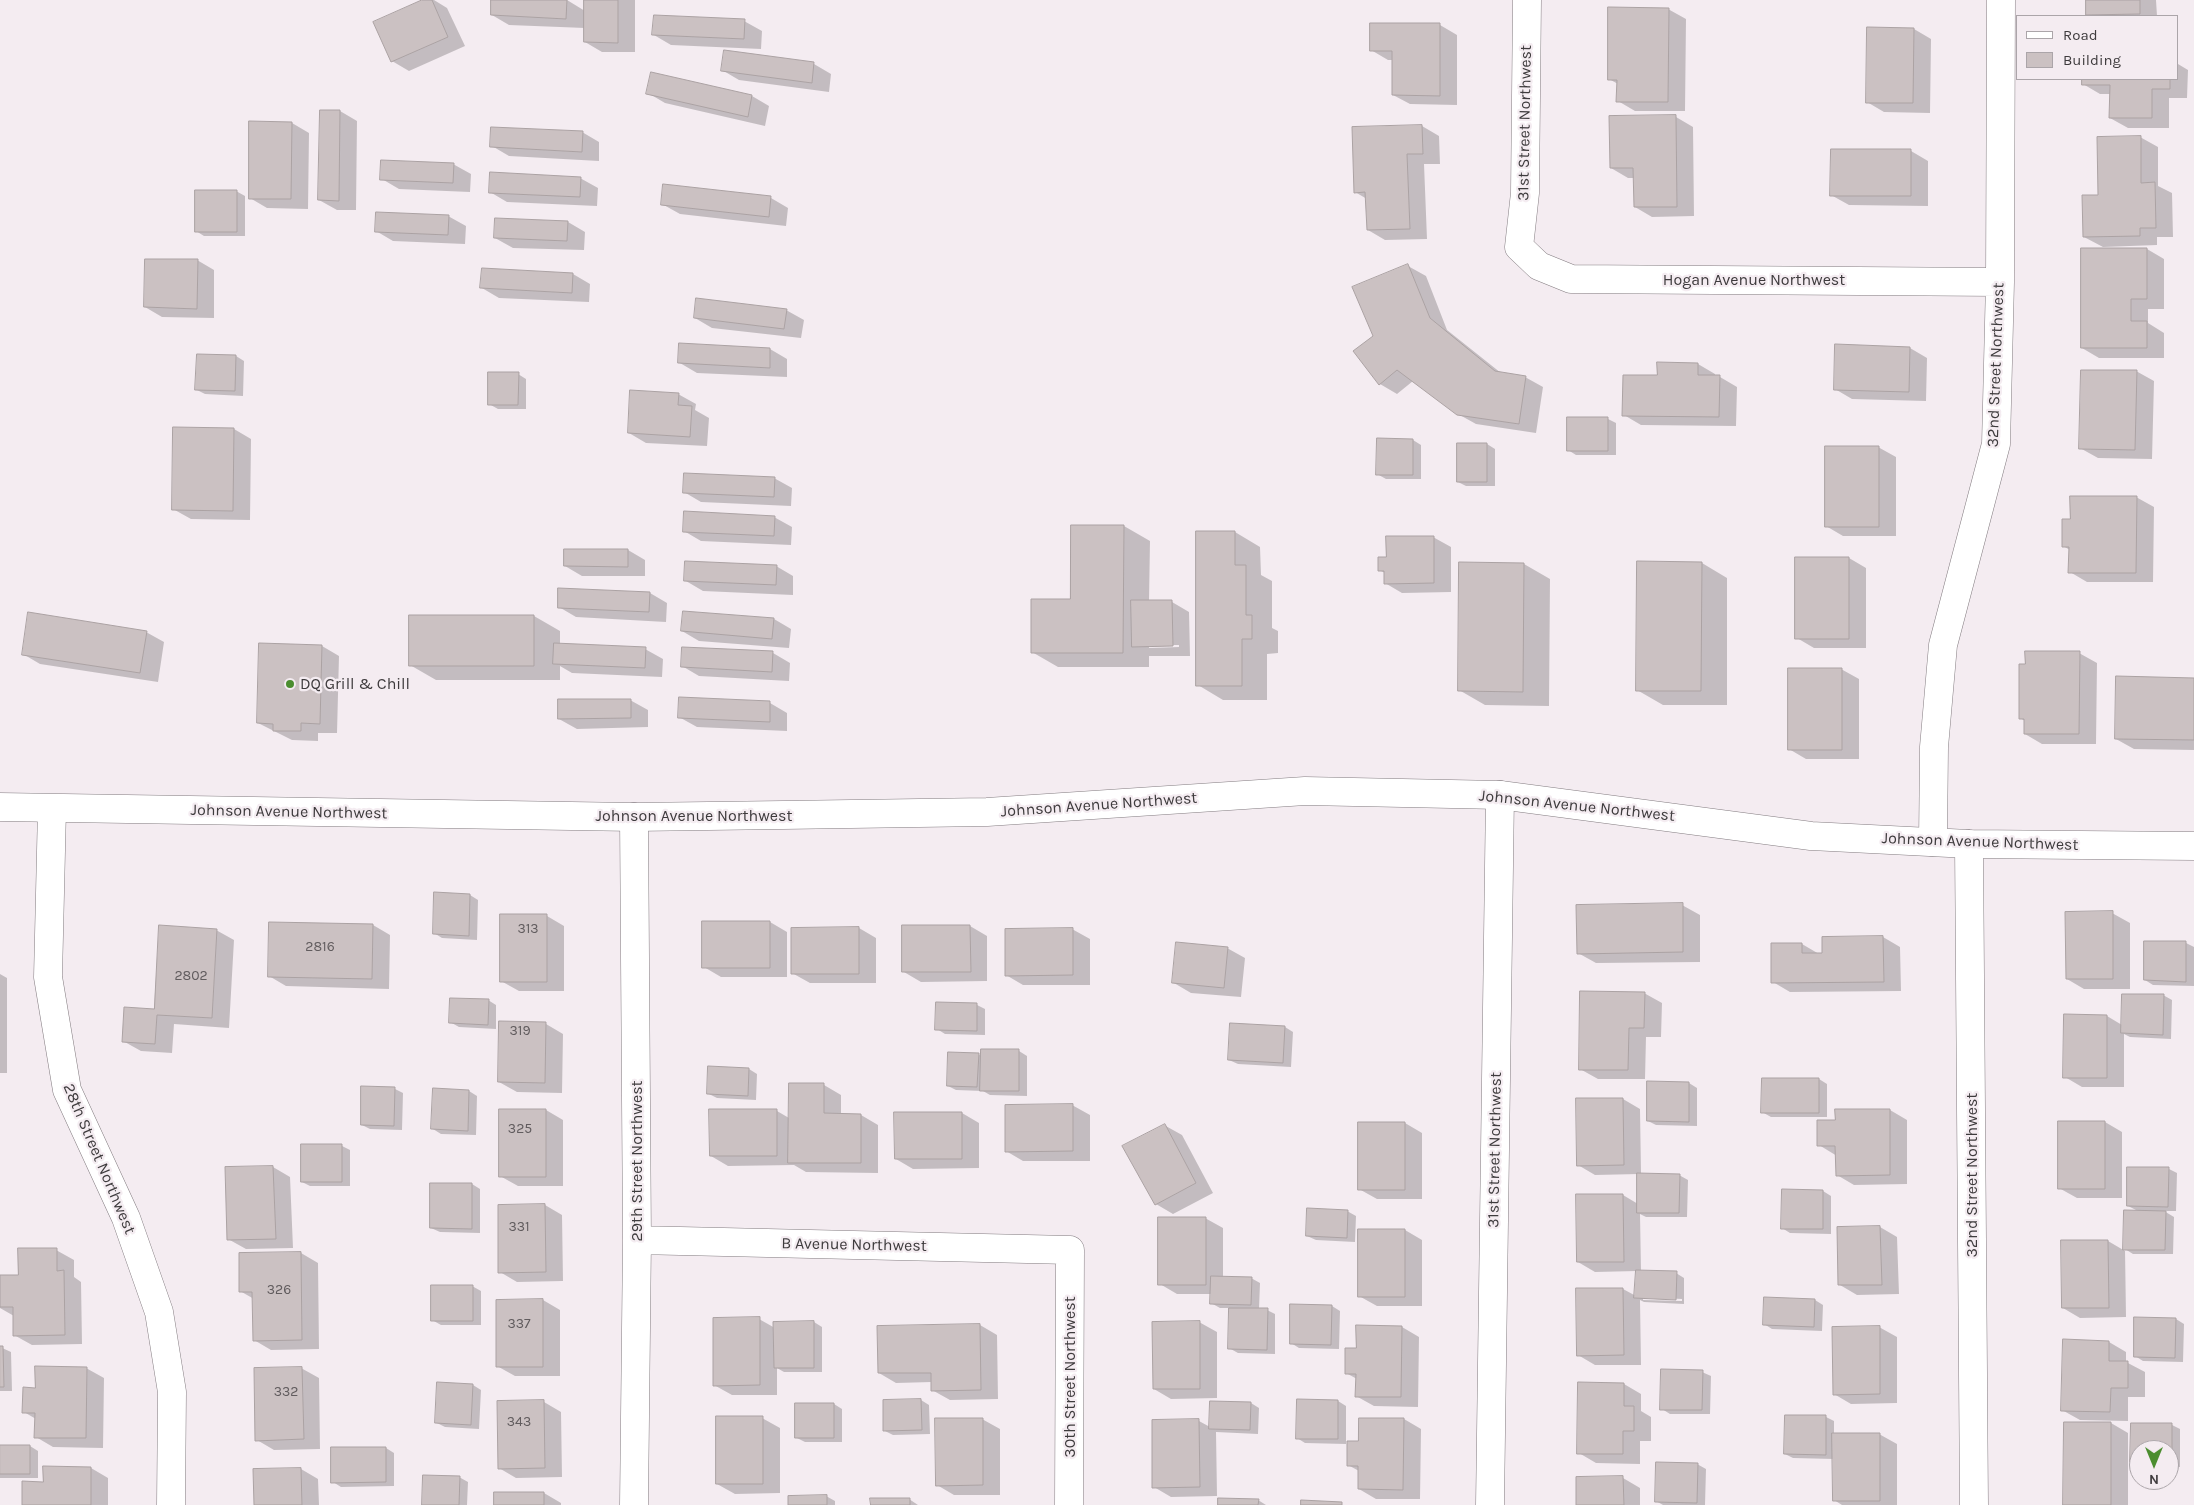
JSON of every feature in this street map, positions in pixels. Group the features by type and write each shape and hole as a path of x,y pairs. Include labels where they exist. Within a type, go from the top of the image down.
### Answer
{"street":[{"name":"31st Street Northwest","path":"1520,246 1526,193 1527,0"},
{"name":"32nd Street Northwest","path":"1933,842 1934,748 1943,644 1996,444 2000,282 2001,0"},
{"name":"Hogan Avenue Northwest","path":"1520,246 1539,266 1571,279 2000,282"},
{"name":"Johnson Avenue Northwest","path":"0,807 634,817 987,812 1294,791 1500,795 1811,836 1969,844 2194,846"},
{"name":"31st Street Northwest","path":"1490,1505 1500,795"},
{"name":"28th Street Northwest","path":"52,809 48,977 65,1081 67,1090 126,1218 159,1312 172,1392 171,1505"},
{"name":"29th Street Northwest","path":"634,817 638,1240 634,1505"},
{"name":"32nd Street Northwest","path":"1969,844 1974,1505"},
{"name":"B Avenue Northwest","path":"638,1240 1070,1250"},
{"name":"30th Street Northwest","path":"1069,1505 1070,1250"}],"building":[{"path":"422,0 432,0 448,37 391,62 373,22"},
{"path":"491,0 567,0 566,19 491,15"},
{"path":"584,0 618,0 618,43 584,42"},
{"path":"2086,0 2140,0 2140,14 2086,15"},
{"path":"1608,7 1669,8 1668,102 1616,102 1617,80 1608,80"},
{"path":"654,15 745,19 744,39 652,35"},
{"path":"1370,23 1440,23 1440,96 1392,95 1392,51 1370,51"},
{"path":"1867,27 1914,28 1913,103 1866,103"},
{"path":"724,50 814,62 812,83 721,71"},
{"path":"651,72 752,95 748,117 646,94"},
{"path":"2082,80 2170,80 2170,89 2152,89 2152,118 2109,118 2110,85 2082,85"},
{"path":"320,110 340,110 339,201 318,200"},
{"path":"1676,115 1677,207 1634,207 1633,168 1610,168 1609,116"},
{"path":"249,121 292,122 291,199 249,199"},
{"path":"1422,125 1423,154 1407,154 1410,229 1367,230 1365,192 1354,193 1352,127"},
{"path":"491,127 583,131 582,152 490,147"},
{"path":"2141,136 2141,183 2155,182 2156,228 2140,228 2140,236 2083,237 2082,195 2098,195 2097,137"},
{"path":"1831,149 1911,149 1911,196 1830,196"},
{"path":"381,160 454,163 453,183 380,180"},
{"path":"490,172 581,177 580,197 489,193"},
{"path":"663,184 771,196 769,217 661,205"},
{"path":"195,190 237,190 237,232 195,232"},
{"path":"376,212 449,215 448,235 375,232"},
{"path":"495,218 568,221 567,241 494,238"},
{"path":"2081,248 2147,248 2147,299 2131,299 2131,321 2147,321 2147,348 2081,348"},
{"path":"145,259 198,259 197,309 144,307"},
{"path":"1408,264 1430,318 1495,371 1526,376 1519,424 1457,415 1397,370 1379,385 1353,351 1373,336 1352,287"},
{"path":"482,268 573,273 572,293 480,288"},
{"path":"696,298 787,309 784,329 694,318"},
{"path":"679,343 770,348 770,368 678,363"},
{"path":"1835,344 1910,347 1909,392 1834,390"},
{"path":"197,354 236,355 235,391 195,390"},
{"path":"1657,362 1698,363 1698,375 1720,375 1719,417 1622,416 1623,375 1657,375"},
{"path":"2081,370 2137,370 2135,450 2079,449"},
{"path":"488,372 519,372 518,405 488,405"},
{"path":"630,390 679,393 678,405 692,406 690,437 628,433"},
{"path":"1567,417 1608,417 1608,451 1567,451"},
{"path":"173,427 234,428 233,511 172,510"},
{"path":"1377,438 1413,439 1413,475 1376,475"},
{"path":"1457,443 1487,443 1487,482 1457,482"},
{"path":"1825,446 1879,446 1879,527 1825,527"},
{"path":"684,473 775,477 774,497 683,493"},
{"path":"2070,496 2137,496 2136,573 2068,573 2069,547 2062,547 2062,519 2070,519"},
{"path":"684,511 775,516 774,536 683,532"},
{"path":"1071,525 1124,525 1123,653 1031,653 1031,599 1070,599"},
{"path":"1196,531 1235,531 1235,565 1246,565 1246,615 1252,615 1252,639 1242,639 1242,686 1196,686"},
{"path":"1386,536 1434,536 1434,583 1384,584 1384,571 1378,571 1378,557 1386,557"},
{"path":"564,549 628,549 628,567 564,566"},
{"path":"1795,557 1849,557 1849,639 1795,639"},
{"path":"685,561 777,565 776,585 684,581"},
{"path":"1637,561 1702,562 1701,691 1636,691"},
{"path":"1459,562 1524,563 1523,692 1458,691"},
{"path":"558,588 650,592 649,612 558,608"},
{"path":"1131,600 1172,600 1173,646 1132,647"},
{"path":"683,611 774,618 772,639 681,631"},
{"path":"28,612 147,631 140,673 22,655"},
{"path":"409,615 534,615 534,666 409,666"},
{"name":"DQ Grill & Chill","path":"259,643 322,645 320,724 301,723 301,731 273,731 273,724 257,723"},
{"path":"554,643 646,647 645,668 553,664"},
{"path":"682,647 773,651 772,672 681,667"},
{"path":"2025,651 2080,651 2079,734 2024,734 2024,719 2019,719 2019,664 2025,664"},
{"path":"1788,668 1842,668 1842,750 1788,750"},
{"path":"2116,676 2194,678 2194,740 2115,739"},
{"path":"679,697 770,701 770,722 678,718"},
{"path":"558,699 631,699 631,718 558,719"},
{"path":"434,892 470,894 469,936 433,934"},
{"path":"1683,903 1683,952 1577,954 1576,905"},
{"path":"2113,911 2113,979 2066,979 2065,912"},
{"path":"500,914 547,914 547,982 500,982"},
{"path":"702,921 770,921 770,968 702,968"},
{"path":"269,922 373,924 372,979 268,977"},
{"path":"159,925 217,929 212,1018 157,1015 155,1044 122,1042 124,1007 154,1009"},
{"path":"902,925 970,925 971,972 902,972"},
{"path":"859,927 859,974 791,974 791,928"},
{"path":"1073,928 1073,975 1005,976 1005,929"},
{"path":"1883,936 1884,982 1771,983 1771,943 1802,943 1802,953 1822,953 1822,937"},
{"path":"2144,941 2186,941 2186,982 2144,980"},
{"path":"1176,942 1228,947 1224,988 1172,983"},
{"path":"1580,991 1645,992 1644,1028 1629,1028 1628,1070 1579,1070"},
{"path":"2122,994 2164,994 2163,1035 2121,1033"},
{"path":"450,998 489,999 488,1025 449,1023"},
{"path":"936,1002 977,1003 977,1031 935,1030"},
{"path":"2064,1014 2107,1015 2107,1078 2063,1078"},
{"path":"499,1021 546,1022 545,1083 498,1082"},
{"path":"1230,1023 1285,1026 1283,1063 1228,1060"},
{"path":"981,1049 1019,1049 1019,1091 980,1091"},
{"path":"948,1052 979,1053 977,1087 947,1086"},
{"path":"708,1066 749,1068 748,1096 707,1094"},
{"path":"1762,1078 1819,1078 1819,1113 1761,1113"},
{"path":"1647,1081 1689,1082 1689,1122 1647,1121"},
{"path":"789,1083 824,1083 824,1113 861,1114 861,1163 788,1163"},
{"path":"361,1086 395,1087 394,1126 361,1125"},
{"path":"433,1088 469,1090 468,1131 431,1129"},
{"path":"1576,1098 1623,1098 1624,1165 1577,1166"},
{"path":"1073,1104 1073,1151 1005,1152 1005,1105"},
{"path":"499,1109 546,1109 546,1177 499,1177"},
{"path":"709,1109 777,1109 777,1156 710,1156"},
{"path":"1835,1109 1890,1109 1890,1175 1836,1176 1835,1146 1817,1146 1817,1120 1835,1120"},
{"path":"894,1112 962,1112 962,1159 895,1159"},
{"path":"2058,1121 2105,1121 2105,1189 2058,1189"},
{"path":"1358,1122 1405,1122 1405,1190 1358,1190"},
{"path":"1165,1124 1196,1183 1155,1205 1122,1146"},
{"path":"301,1144 342,1144 342,1182 301,1182"},
{"path":"273,1166 276,1239 227,1240 225,1167"},
{"path":"2127,1167 2169,1167 2168,1207 2127,1206"},
{"path":"1637,1173 1680,1174 1679,1213 1637,1213"},
{"path":"430,1183 472,1183 472,1229 430,1228"},
{"path":"1782,1189 1823,1190 1823,1229 1781,1229"},
{"path":"1576,1194 1623,1194 1624,1262 1577,1262"},
{"path":"545,1204 546,1272 498,1273 498,1205"},
{"path":"1307,1208 1348,1210 1347,1238 1306,1236"},
{"path":"2124,1210 2166,1211 2165,1250 2123,1250"},
{"path":"1158,1217 1206,1217 1206,1285 1158,1285"},
{"path":"1880,1226 1882,1285 1838,1285 1837,1227"},
{"path":"1358,1229 1405,1229 1405,1297 1358,1297"},
{"path":"2061,1240 2108,1240 2109,1308 2062,1308"},
{"path":"18,1248 57,1248 57,1271 64,1270 65,1335 13,1336 13,1307 0,1307 0,1275 18,1275"},
{"path":"301,1252 302,1340 253,1341 252,1292 239,1292 239,1253"},
{"path":"1636,1270 1677,1271 1676,1300 1634,1298"},
{"path":"1211,1276 1252,1277 1251,1305 1210,1304"},
{"path":"431,1285 473,1285 473,1321 431,1321"},
{"path":"1576,1288 1623,1288 1624,1355 1577,1356"},
{"path":"1764,1297 1815,1299 1814,1327 1763,1325"},
{"path":"543,1299 543,1367 496,1367 496,1300"},
{"path":"1290,1304 1332,1305 1331,1345 1290,1344"},
{"path":"1229,1308 1268,1308 1267,1350 1228,1349"},
{"path":"760,1317 760,1385 713,1386 713,1318"},
{"path":"2134,1317 2176,1318 2175,1358 2134,1357"},
{"path":"814,1321 814,1368 774,1368 773,1322"},
{"path":"1200,1321 1200,1389 1153,1389 1152,1322"},
{"path":"980,1324 981,1390 931,1391 931,1373 878,1373 877,1326"},
{"path":"1356,1325 1402,1326 1401,1397 1355,1397 1356,1374 1345,1374 1345,1348 1356,1348"},
{"path":"1880,1326 1880,1394 1833,1395 1832,1327"},
{"path":"2063,1339 2109,1341 2109,1361 2128,1361 2128,1388 2111,1388 2110,1412 2061,1411"},
{"path":"0,1346 3,1346 4,1387 0,1387"},
{"path":"35,1366 87,1367 86,1438 34,1438 35,1413 22,1413 23,1387 35,1388"},
{"path":"302,1367 304,1439 255,1441 254,1368"},
{"path":"1661,1369 1703,1370 1702,1410 1660,1410"},
{"path":"437,1382 473,1384 471,1425 435,1423"},
{"path":"1578,1382 1624,1383 1624,1406 1634,1406 1634,1431 1623,1431 1623,1454 1577,1454"},
{"path":"921,1399 922,1430 883,1431 883,1400"},
{"path":"1297,1399 1338,1400 1338,1439 1296,1439"},
{"path":"544,1400 545,1468 498,1469 497,1401"},
{"path":"1210,1401 1251,1402 1250,1430 1209,1429"},
{"path":"795,1403 834,1403 834,1438 795,1438"},
{"path":"1785,1415 1826,1415 1826,1455 1784,1454"},
{"path":"716,1416 763,1416 763,1484 716,1484"},
{"path":"935,1418 983,1418 983,1485 936,1486"},
{"path":"1359,1418 1404,1418 1403,1490 1358,1489 1358,1466 1347,1466 1347,1441 1358,1441"},
{"path":"1199,1419 1200,1487 1152,1488 1152,1420"},
{"path":"2064,1422 2111,1422 2111,1505 2063,1505"},
{"path":"2131,1423 2172,1423 2172,1440 2131,1440"},
{"path":"1832,1433 1880,1433 1880,1501 1833,1501"},
{"path":"0,1445 30,1445 30,1474 0,1474"},
{"path":"331,1447 386,1447 386,1482 331,1483"},
{"path":"1656,1462 1698,1463 1697,1503 1655,1502"},
{"path":"43,1466 91,1467 91,1505 22,1505 22,1481 43,1482"},
{"path":"301,1468 302,1505 254,1505 253,1469"},
{"path":"423,1475 460,1476 459,1505 422,1505"},
{"path":"1623,1476 1624,1505 1576,1505 1576,1477"},
{"path":"494,1492 544,1492 544,1505 494,1505"},
{"path":"827,1495 827,1505 788,1505 788,1496"},
{"path":"870,1498 910,1498 910,1505 871,1505"},
{"path":"1218,1498 1259,1499 1258,1505 1218,1505"},
{"path":"1301,1500 1342,1502 1342,1505 1301,1505"}],"place":[{"name":"DQ Grill & Chill","path":"290,684"}]}
